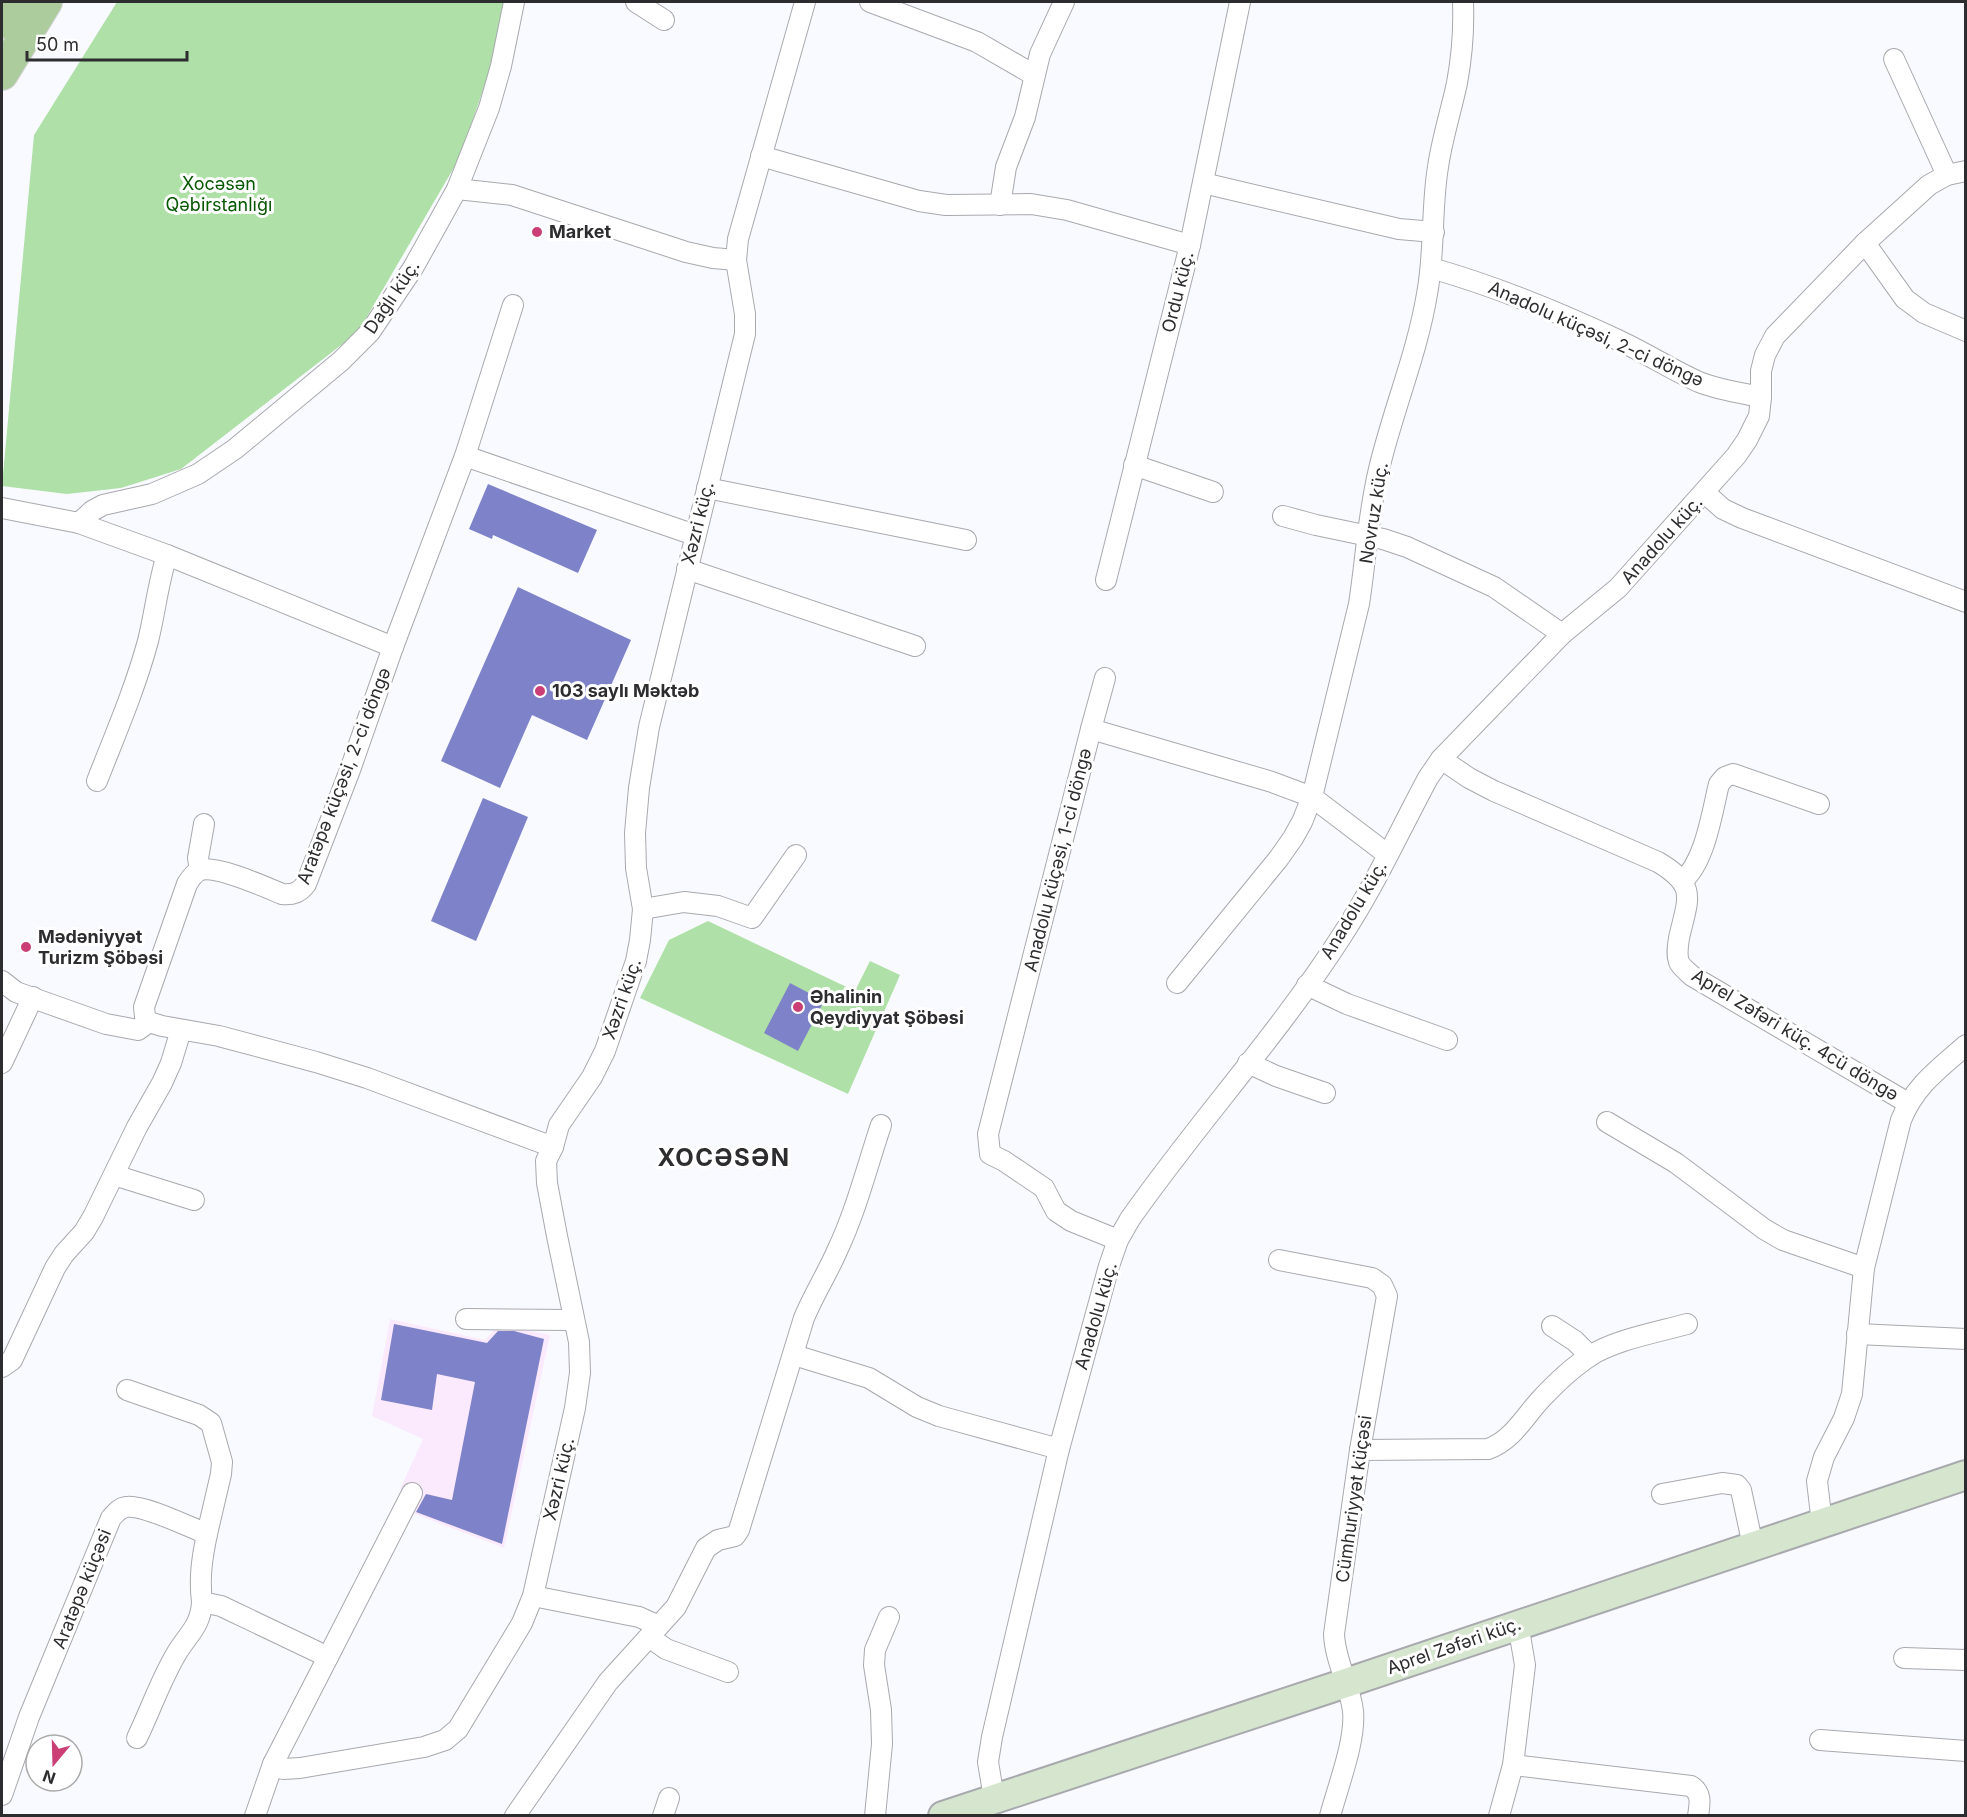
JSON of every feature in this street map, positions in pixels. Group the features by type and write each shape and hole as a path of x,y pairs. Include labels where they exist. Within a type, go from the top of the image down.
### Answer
{"main road":[{"path":"2,22 14,2"},
{"path":"2,74 46,2"}],"street":[{"name":"Dağlı küç.","path":"79,523 103,505 152,494 198,474 235,449 341,361 370,332 412,268 457,189 489,108 501,66 514,2"},
{"path":"636,2 664,20"},
{"name":"Xəzri küç.","path":"273,1764 283,1769 300,1768 424,1747 445,1740 458,1729 522,1623 533,1596 575,1408 580,1373 579,1342 548,1183 546,1161 553,1147 559,1125 592,1077 605,1051 636,962 643,909 635,833 639,788 649,727 745,334 745,314 736,260 738,239 805,2"},
{"path":"870,2 977,42 1034,75"},
{"path":"1000,205 1006,167 1025,117 1040,54 1064,2"},
{"name":"Ordu küç.","path":"1106,580 1190,244 1240,2"},
{"name":"Novruz küç.","path":"1177,983 1293,838 1312,797 1359,604 1367,536 1379,468 1419,333 1431,268 1438,167 1457,81 1464,35 1463,2"},
{"path":"1894,59 1956,173"},
{"path":"761,156 919,201 946,205 1031,204 1067,210 1190,244"},
{"name":"Anadolu küç.","path":"994,1798 988,1762 992,1737 1059,1449 1118,1240 1149,1191 1307,985 1360,908 1428,778 1441,759 1562,634 1618,588 1736,456 1759,416 1761,372 1765,355 1775,336 1865,243 1929,185 1956,173"},
{"path":"1203,183 1399,229 1434,232"},
{"path":"457,189 512,195 686,252 736,260"},
{"path":"1865,243 1905,299 1924,313 1965,331"},
{"name":"Anadolu küçəsi, 2-ci döngə","path":"1431,268 1469,278 1618,340 1700,382 1761,397"},
{"name":"Aratəpə küçəsi, 2-ci döngə","path":"200,870 224,872 282,894 292,895 301,891 306,884 465,456 513,305"},
{"path":"465,456 686,532"},
{"path":"1134,465 1213,492"},
{"path":"707,488 966,540"},
{"path":"1705,493 1723,509 1742,518 1965,602"},
{"name":"Aratəpə küçəsi, 2-ci döngə","path":"2,508 79,523 167,555 393,647"},
{"path":"1284,516 1407,547 1487,583 1562,634"},
{"path":"97,781 130,696 148,640 157,591 167,555"},
{"path":"687,569 915,646"},
{"path":"1091,729 1105,678"},
{"name":"Anadolu küçəsi, 1-ci döngə","path":"1118,1240 1071,1221 1056,1211 1044,1188 990,1154 988,1134 1091,729 1272,782 1312,797 1387,854"},
{"path":"1441,759 1494,791 1658,862 1682,880 1691,874 1699,860 1719,784 1725,777 1733,774 1819,804"},
{"path":"204,824 198,858 200,870 187,884 144,1008 145,1017 149,1022 219,1036 316,1062 378,1082 553,1147"},
{"path":"643,909 684,902 718,906 752,918 796,855"},
{"name":"Aprel Zəfəri küç. 4cü döngə","path":"1682,880 1688,899 1677,947 1679,963 1692,976 1908,1103"},
{"path":"2,981 16,992 106,1024 138,1030 149,1022"},
{"path":"1307,985 1347,1004 1447,1040"},
{"path":"2,1063 33,997"},
{"path":"2,1367 12,1360 64,1254 84,1232 93,1217 171,1063 181,1030"},
{"name":"Aprel Zəfəri küç. 4cü döngə","path":"1822,1523 1817,1481 1824,1457 1844,1418 1852,1394 1864,1268 1901,1120 1908,1103 1920,1086 1965,1045"},
{"path":"1248,1063 1325,1094"},
{"path":"1607,1122 1676,1163 1764,1229 1784,1240 1864,1268"},
{"path":"515,1815 608,1682 676,1608 706,1548 717,1540 735,1536 739,1530 813,1295 837,1252 850,1221 881,1125"},
{"path":"114,1175 194,1200"},
{"name":"Cümhuriyyət küçəsi","path":"1279,1260 1372,1278 1382,1285 1387,1296 1360,1450 1334,1634 1335,1651 1353,1709 1353,1727 1330,1815"},
{"path":"466,1319 574,1320"},
{"path":"1360,1450 1488,1449 1497,1446 1506,1440 1542,1398 1590,1356 1610,1346 1687,1324"},
{"path":"1552,1326 1575,1341 1590,1356"},
{"path":"1857,1334 1965,1339"},
{"path":"794,1355 869,1378 917,1407 939,1416 1059,1449"},
{"path":"127,1390 199,1415 211,1423 222,1462 200,1563 201,1615 196,1627 175,1656 137,1738"},
{"name":"Aprel Zəfəri küç.","path":"943,1815 1346,1683 1965,1475"},
{"path":"1662,1494 1730,1483 1737,1485 1741,1490 1754,1546"},
{"path":"255,1815 273,1764 412,1493"},
{"name":"Aratəpə küçəsi","path":"2,1795 29,1717 111,1518 120,1509 140,1508 207,1534"},
{"path":"533,1596 639,1617 654,1631 666,1648 728,1672"},
{"path":"202,1602 221,1606 328,1657"},
{"path":"875,1815 882,1743 881,1710 874,1665 875,1650 889,1617"},
{"path":"1499,1815 1513,1766 1525,1665 1518,1624"},
{"path":"1904,1658 1965,1660"},
{"path":"1820,1740 1965,1751"},
{"path":"1513,1766 1691,1786 1697,1790 1700,1800 1698,1815"}],"shaded area":[{"path":"390,1319 485,1340 499,1325 550,1335 504,1548 412,1513 421,1497 400,1489 423,1439 372,1416"}],"green space":[{"name":"Xocəsən Qəbirstanlığı","path":"117,2 504,2 488,76 459,159 358,332 181,469 121,488 67,494 2,486 34,135"},
{"path":"708,921 855,991 870,961 900,975 848,1094 640,998 669,940"}],"building":[{"path":"488,484 597,530 578,573 493,535 492,539 469,529"},
{"name":"103 saylı Məktəb","path":"518,587 631,640 587,740 532,715 500,788 441,761"},
{"path":"483,798 528,817 476,941 431,921"},
{"path":"790,983 824,1001 798,1051 764,1033"},
{"path":"394,1324 487,1343 498,1331 514,1331 544,1339 502,1544 416,1512 426,1494 452,1500 475,1382 437,1374 432,1410 381,1400"}],"place":[{"name":"Market","path":"537,232"},
{"name":"103 saylı Məktəb","path":"540,691"},
{"name":"Mədəniyyət Turizm Şöbəsi","path":"26,947"},
{"name":"Əhalinin Qeydiyyat Şöbəsi","path":"798,1007"}],"district":[{"name":"XOCƏSƏN","path":"724,1158"}]}
